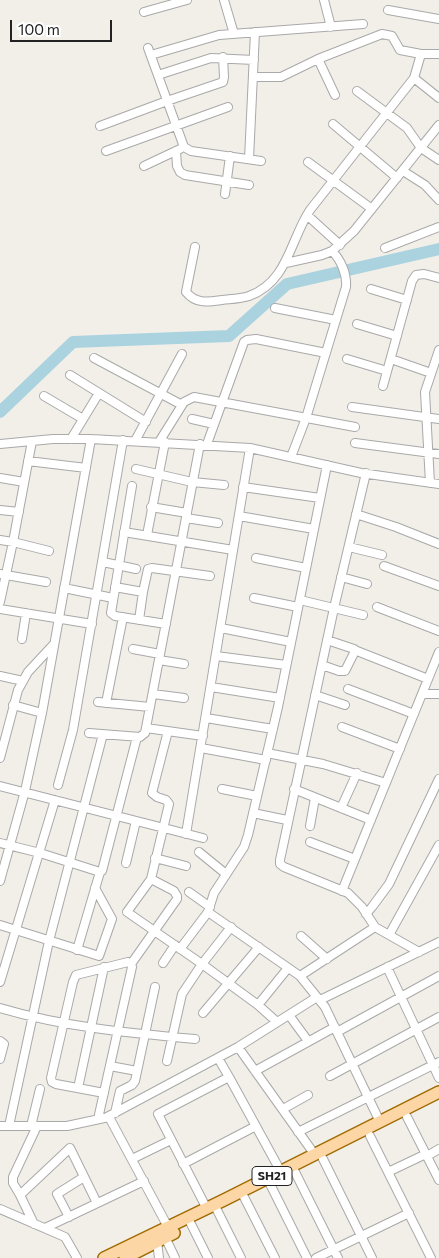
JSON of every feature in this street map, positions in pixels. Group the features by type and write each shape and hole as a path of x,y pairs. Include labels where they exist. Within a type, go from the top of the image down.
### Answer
{"main road":[{"name":"SH21","path":"104,1258 191,1224 212,1210 296,1172 380,1122 439,1092"},
{"name":"SH21","path":"125,1258 163,1235 281,1172 370,1136 439,1100"}],"street":[{"path":"144,12 187,0"},
{"path":"224,0 234,34"},
{"path":"324,0 331,28"},
{"path":"388,10 439,19"},
{"path":"261,161 191,151 184,147 150,51 209,37 363,24"},
{"path":"249,159 255,32"},
{"path":"254,77 281,77 318,59 385,34 392,36 400,50 421,54 439,54"},
{"path":"195,247 186,292 190,298 205,302 247,296 268,284 286,263 297,234 307,215 414,78 421,54"},
{"path":"158,75 210,58 254,60"},
{"path":"100,126 223,82 223,58"},
{"path":"318,59 334,95"},
{"path":"414,78 439,98"},
{"path":"357,91 411,131 421,148 439,160"},
{"path":"106,151 228,107"},
{"path":"333,124 397,178"},
{"path":"286,263 322,255 340,246 372,210 439,125"},
{"path":"144,166 184,147"},
{"path":"176,151 177,166 180,172 185,175 249,185"},
{"path":"225,194 230,156"},
{"path":"308,162 372,210"},
{"path":"403,171 426,185 439,200"},
{"path":"307,215 340,246"},
{"path":"386,248 439,227"},
{"path":"291,457 306,418 346,287 346,277 340,260 332,251"},
{"path":"383,386 412,281 416,275 424,274 439,278"},
{"path":"370,289 407,300"},
{"path":"275,308 336,320"},
{"path":"357,324 397,336"},
{"path":"89,733 137,737 142,736 146,728 192,482 203,444 214,424 244,342 256,339 326,354"},
{"path":"430,483 426,392 439,350"},
{"path":"135,441 182,354"},
{"path":"94,358 182,405"},
{"path":"347,359 387,371"},
{"path":"391,359 431,373"},
{"path":"70,376 146,422"},
{"path":"71,439 99,393"},
{"path":"44,396 83,419"},
{"path":"147,535 162,442 182,405 189,398 194,396 354,427"},
{"path":"352,407 439,419"},
{"path":"192,419 214,424"},
{"path":"0,881 25,791 42,713 91,439"},
{"path":"1,443 32,440 91,439 250,448 366,473 439,484"},
{"path":"0,602 3,574 13,542 32,440"},
{"path":"58,785 73,730 123,440"},
{"path":"355,443 439,454"},
{"path":"186,834 250,448"},
{"path":"28,462 86,468"},
{"path":"163,963 209,910 214,893 244,847 280,698 327,465"},
{"path":"136,469 158,476 224,485"},
{"path":"366,473 287,820 280,853 280,864 342,891 357,901 375,927 419,952"},
{"path":"0,478 24,482"},
{"path":"132,486 111,609 112,615 166,624"},
{"path":"243,487 320,498"},
{"path":"151,507 218,523"},
{"path":"0,510 19,512"},
{"path":"356,514 439,544"},
{"path":"239,516 314,529"},
{"path":"124,532 233,550"},
{"path":"0,540 49,552"},
{"path":"349,547 382,555"},
{"path":"256,558 306,568"},
{"path":"103,562 136,569"},
{"path":"384,566 439,586"},
{"path":"139,620 148,569 210,576"},
{"path":"3,574 46,582"},
{"path":"341,577 368,584"},
{"path":"115,587 143,592"},
{"path":"64,588 113,598"},
{"path":"254,598 334,608 363,615"},
{"path":"378,607 439,631"},
{"path":"0,609 92,624"},
{"path":"22,639 26,613"},
{"path":"123,617 102,703 150,707"},
{"path":"221,628 291,642"},
{"path":"327,640 354,648 357,651 428,680"},
{"path":"0,758 13,705 23,681 35,663 54,644"},
{"path":"132,650 184,664"},
{"path":"322,665 339,671 345,671 354,653 357,651"},
{"path":"342,891 439,652"},
{"path":"216,656 286,665"},
{"path":"0,678 23,681"},
{"path":"211,687 280,698"},
{"path":"348,689 414,714"},
{"path":"153,694 184,698"},
{"path":"422,694 439,694"},
{"path":"315,695 345,705"},
{"path":"13,705 42,713"},
{"path":"206,718 273,729"},
{"path":"342,727 400,749"},
{"path":"146,728 203,736"},
{"path":"168,731 152,793 168,802 163,828 151,879 127,912 202,964 278,1022"},
{"path":"9,1126 49,941 103,734"},
{"path":"77,950 100,872 104,869 115,816 137,737"},
{"path":"201,748 301,759 357,773 386,784"},
{"path":"341,808 357,773"},
{"path":"366,914 389,884 439,779"},
{"path":"0,786 203,838"},
{"path":"222,789 257,796"},
{"path":"294,789 371,820"},
{"path":"310,826 315,798"},
{"path":"0,982 55,800"},
{"path":"253,813 287,820"},
{"path":"126,863 136,821"},
{"path":"310,842 355,859"},
{"path":"0,843 40,853 100,872"},
{"path":"389,935 439,845"},
{"path":"199,852 226,874"},
{"path":"155,858 186,866"},
{"path":"98,1119 132,967 131,964 174,904 177,896 174,891 151,879"},
{"path":"0,925 99,956 111,924 111,915 95,888"},
{"path":"189,892 231,927 300,976 319,998 380,1122"},
{"path":"167,1062 182,994 202,964 231,927"},
{"path":"300,976 375,927"},
{"path":"301,936 327,959"},
{"path":"0,1126 67,1126 107,1117 238,1047 319,998 439,942"},
{"path":"204,1013 259,947"},
{"path":"104,1093 56,1084 52,1082 51,1078 76,975 128,962 131,964"},
{"path":"78,1088 104,967"},
{"path":"387,967 416,1030 436,1064 439,1078"},
{"path":"258,1005 288,968"},
{"path":"255,1071 308,1041 336,1030 439,976"},
{"path":"115,1112 120,1091 132,1086 137,1072 155,987"},
{"path":"0,1008 32,1018 91,1028 195,1039"},
{"path":"289,1015 308,1041"},
{"path":"330,1076 439,1017"},
{"path":"0,1041 4,1044 0,1057"},
{"path":"238,1047 298,1132 319,1157 372,1258"},
{"path":"218,1058 281,1172"},
{"path":"298,1132 436,1064"},
{"path":"110,1066 137,1072"},
{"path":"229,1077 158,1114 183,1164 241,1258"},
{"path":"34,1224 13,1183 12,1177 34,1126 40,1089"},
{"path":"282,1109 308,1095"},
{"path":"107,1117 111,1119 144,1181 163,1235 175,1258"},
{"path":"407,1117 439,1180"},
{"path":"183,1164 256,1126"},
{"path":"370,1136 431,1258"},
{"path":"132,1159 171,1140"},
{"path":"20,1194 70,1148 97,1203"},
{"path":"388,1172 439,1149"},
{"path":"296,1172 338,1258"},
{"path":"69,1217 57,1194 84,1177"},
{"path":"45,1228 144,1181"},
{"path":"270,1184 307,1258"},
{"path":"244,1197 274,1258"},
{"path":"0,1209 65,1237 76,1258"},
{"path":"316,1258 409,1213"},
{"path":"191,1224 206,1257"},
{"path":"159,1258 163,1235"}],"waterway":[{"path":"0,412 73,342 229,336 287,284 439,249"}]}
